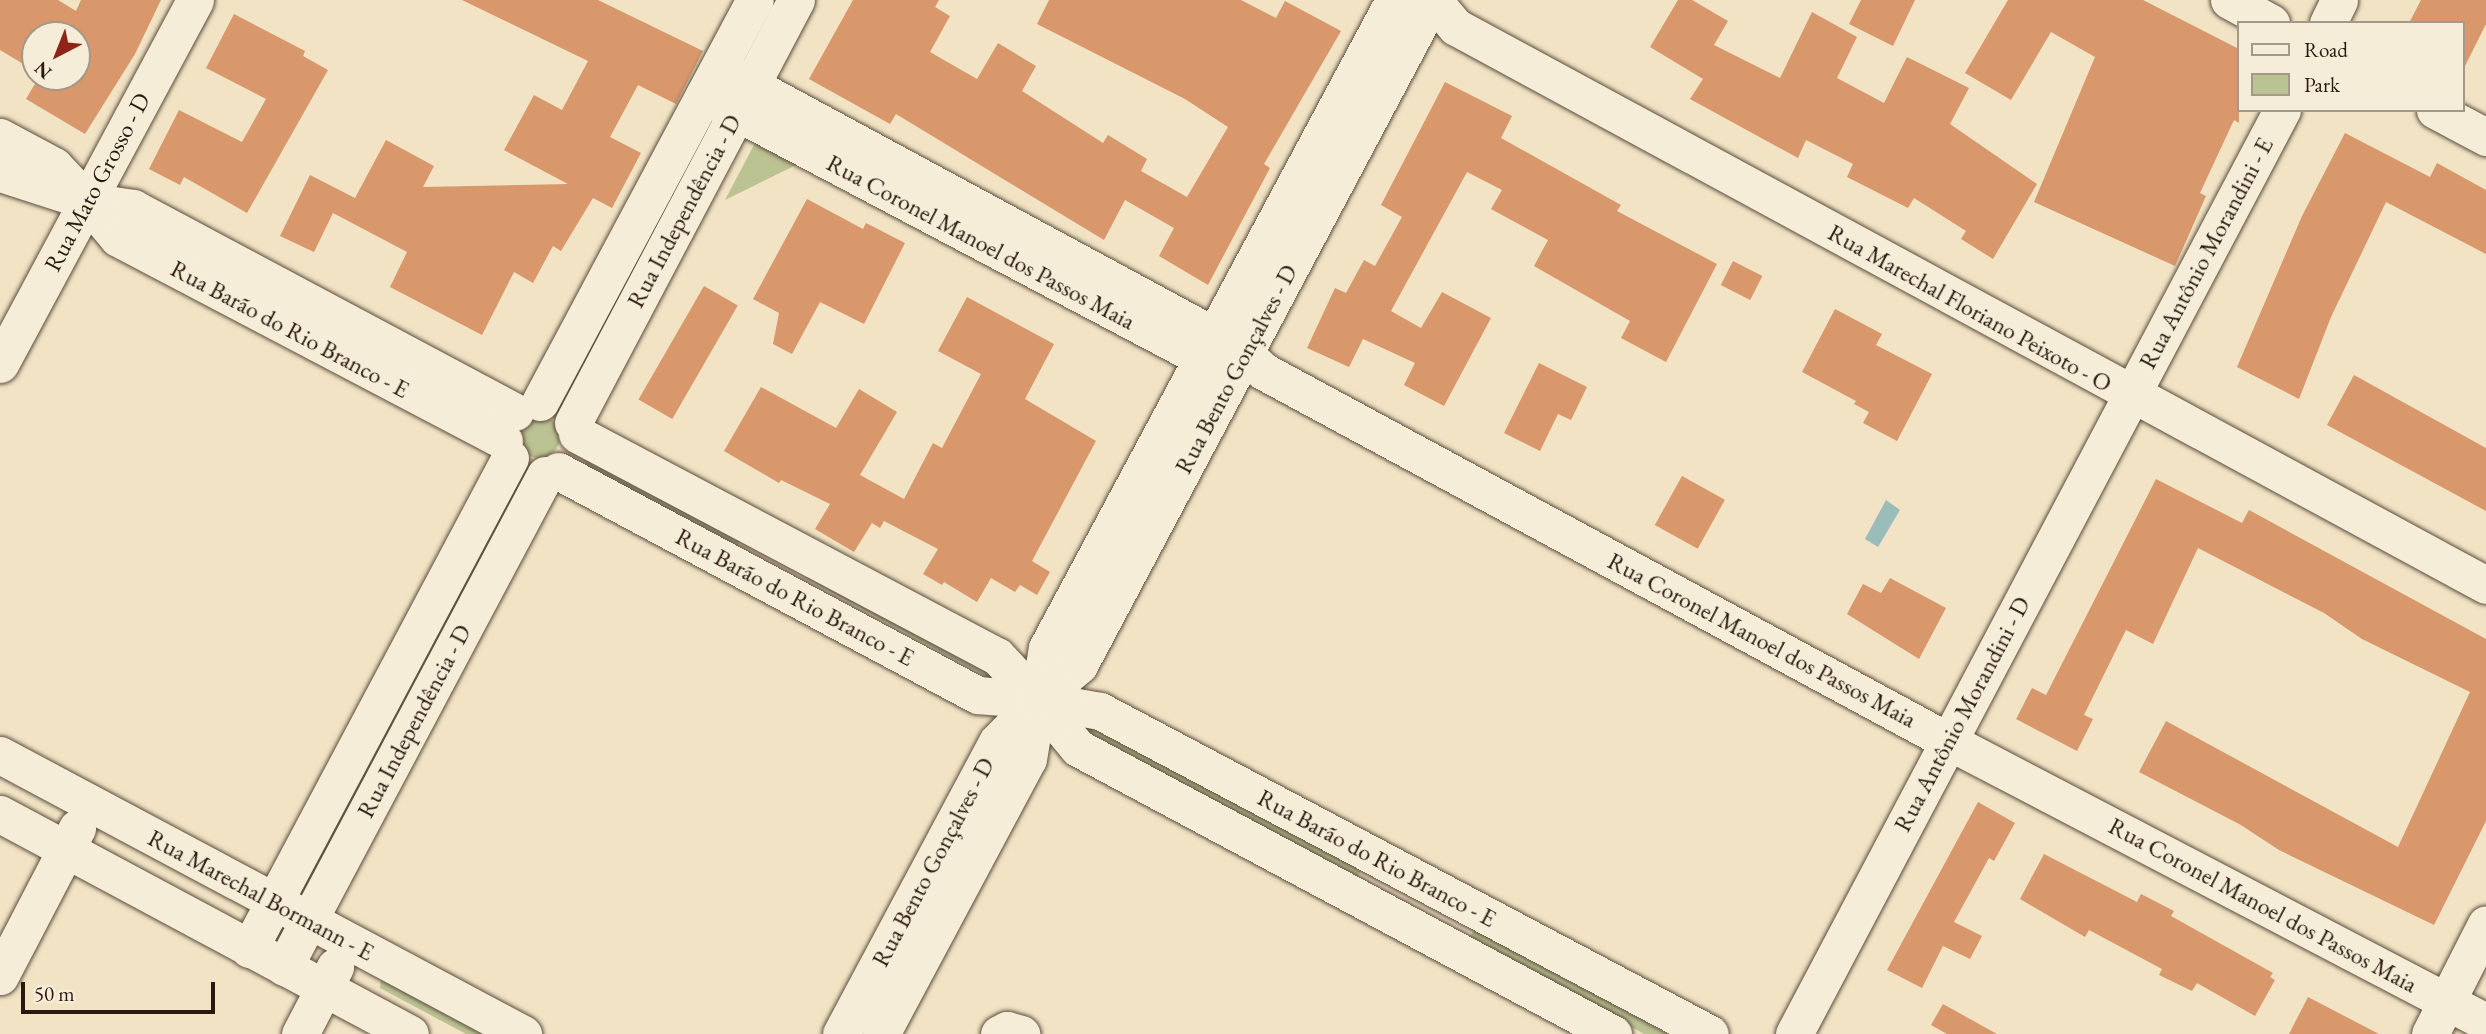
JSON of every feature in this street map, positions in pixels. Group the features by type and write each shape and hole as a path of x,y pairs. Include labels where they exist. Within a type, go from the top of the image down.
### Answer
{"street":[{"name":"Rua Mato Grosso - D","path":"0,364 195,0"},
{"name":"Rua Independência - D","path":"249,948 393,679 517,428 611,270 755,0"},
{"name":"Rua Independência - D","path":"575,428 644,288 796,0"},
{"path":"2229,0 2268,21"},
{"path":"2329,21 2339,0"},
{"name":"Rua Bento Gonçalves - D","path":"1038,701 1047,648 1206,346 1278,215 1412,9"},
{"name":"Rua Bento Gonçalves - D","path":"881,1034 910,943 997,742 1079,665 1162,508 1247,366 1412,9"},
{"name":"Rua Marechal Floriano Peixoto - O","path":"1412,9 2486,585"},
{"name":"Rua Coronel Manoel dos Passos Maia","path":"711,82 1948,741 2486,1022"},
{"name":"Rua Antônio Morandini - E","path":"2130,395 2280,112"},
{"path":"2439,112 2486,137"},
{"path":"0,137 54,166 87,201"},
{"name":"Rua Barão do Rio Branco - E","path":"0,173 87,201 133,208 317,325 517,428"},
{"path":"1278,215 1309,233"},
{"path":"611,270 644,288"},
{"name":"Rua Antônio Morandini - D","path":"1794,1034 2130,395"},
{"path":"556,405 575,428 571,459 551,473 524,471 517,428 556,405"},
{"name":"Rua Barão do Rio Branco - E","path":"575,428 997,656 1078,748 1613,1034"},
{"name":"Rua Barão do Rio Branco - E","path":"551,473 759,578 978,695 1100,711 1710,1034"},
{"name":"Rua Independência - D","path":"284,967 427,696 551,473"},
{"path":"1129,493 1162,508"},
{"path":"759,578 779,540"},
{"path":"393,679 427,696"},
{"name":"Rua Marechal Bormann - E","path":"0,755 523,1034"},
{"path":"0,976 90,804"},
{"path":"0,814 410,1034"},
{"path":"1412,925 1432,887"},
{"path":"2430,1034 2486,924"},
{"path":"300,1034 348,941"},
{"name":"Rua Bento Gonçalves - D","path":"841,1034 910,943"},
{"path":"999,1034 1007,1030 1021,1034"}],"green space":[{"path":"755,143 796,165 725,200"},
{"path":"539,416 554,422 560,437 554,452 539,458 524,452 518,437 524,422"},
{"path":"589,457 742,538 737,548 584,467"},
{"path":"515,483 521,487 428,660 424,659"},
{"path":"811,571 1002,678 1000,684 806,578"},
{"path":"400,701 406,706 306,888 301,885"},
{"path":"1086,719 1362,867 1358,877 1080,730"},
{"path":"1475,929 1668,1034 1644,1034 1469,938"},
{"path":"381,980 482,1034 466,1034 380,988"}],"water":[{"path":"1886,500 1900,510 1878,547 1865,539"}],"building":[{"path":"0,0 58,0 76,11 81,0 161,0 135,54 85,134 26,99 31,91 91,91 91,21 21,21 21,63 0,50"},
{"path":"462,0 598,0 703,51 676,104 638,85 610,137 641,153 612,208 593,198 561,251 553,246 533,283 514,272 482,335 390,287 407,252 333,213 314,252 280,236 310,175 355,198 386,140 434,166 423,187 568,184 504,150 534,95 562,110 588,61"},
{"path":"853,0 939,0 935,7 950,16 930,52 977,79 998,43 1036,66 1022,91 1103,143 1108,135 1147,159 1141,171 1187,197 1228,127 1185,99 1037,24 1049,0 1241,0 1276,18 1285,1 1341,31 1264,164 1270,168 1208,285 1159,256 1174,228 1125,200 1104,240 896,114 890,124 809,79"},
{"path":"1678,0 1692,0 1728,21 1714,45 1780,78 1812,12 1857,37 1837,78 1884,103 1907,57 1969,88 1950,124 2037,184 1993,259 1961,239 1966,231 1914,198 1908,208 1847,177 1853,164 1806,140 1798,158 1690,99 1703,79 1650,47"},
{"path":"1861,0 1915,0 1893,46 1849,24"},
{"path":"2008,0 2143,0 2238,48 2239,123 2234,120 2200,193 2206,196 2175,266 2034,202 2095,57 2051,32 2011,100 1965,73"},
{"path":"2421,0 2486,0 2486,24 2465,66 2465,21 2410,21"},
{"path":"234,14 305,51 303,56 328,70 247,213 184,177 180,185 149,169 179,110 242,142 266,99 206,68"},
{"path":"1445,82 1512,116 1501,138 1621,205 1617,211 1717,264 1666,362 1621,338 1630,321 1534,266 1548,240 1491,209 1502,190 1467,172 1391,311 1421,328 1442,292 1491,318 1444,406 1404,385 1415,363 1363,339 1349,367 1307,348 1335,288 1346,293 1364,260 1375,266 1402,217 1381,205"},
{"path":"2345,133 2430,177 2437,163 2486,190 2486,254 2386,202 2331,317 2299,399 2237,367 2302,216"},
{"path":"807,199 863,229 866,223 905,243 864,324 820,302 792,354 773,344 779,313 753,299"},
{"path":"1733,261 1762,276 1750,300 1721,285"},
{"path":"704,286 738,306 672,419 638,399"},
{"path":"967,297 1054,344 1025,399 1096,441 1032,561 1050,572 1037,595 1020,585 1015,592 991,578 977,602 944,582 942,585 923,574 938,549 884,521 880,528 872,523 854,552 815,529 830,504 781,480 779,483 724,451 761,387 836,428 859,389 897,412 860,475 904,499 933,443 942,448 981,374 938,351"},
{"path":"1835,309 1882,334 1876,345 1932,374 1897,441 1863,423 1869,412 1854,404 1856,401 1802,372"},
{"path":"1539,363 1587,387 1571,420 1558,414 1540,451 1504,433"},
{"path":"2354,375 2486,448 2486,511 2327,425"},
{"path":"1682,476 1725,500 1698,549 1655,525"},
{"path":"2156,479 2242,523 2249,510 2486,639 2486,821 2434,925 2279,850 2241,825 2139,772 2166,721 2398,847 2470,692 2362,639 2324,613 2198,548 2153,644 2126,630 2084,715 2093,719 2077,751 2016,719 2032,688 2046,695"},
{"path":"1890,578 1946,608 1919,659 1847,614 1863,584 1881,593"},
{"path":"1978,802 2015,823 1994,861 1989,858 1954,922 1982,936 1970,959 1943,946 1922,988 1887,970"},
{"path":"2044,854 2137,902 2141,894 2174,911 2171,916 2273,973 2270,977 2275,980 2255,1016 2197,983 2192,991 2159,975 2162,969 2089,930 2085,937 2020,899"},
{"path":"2308,997 2379,1034 2289,1034"},
{"path":"1943,1004 1997,1034 1947,1034 1931,1025"}]}
